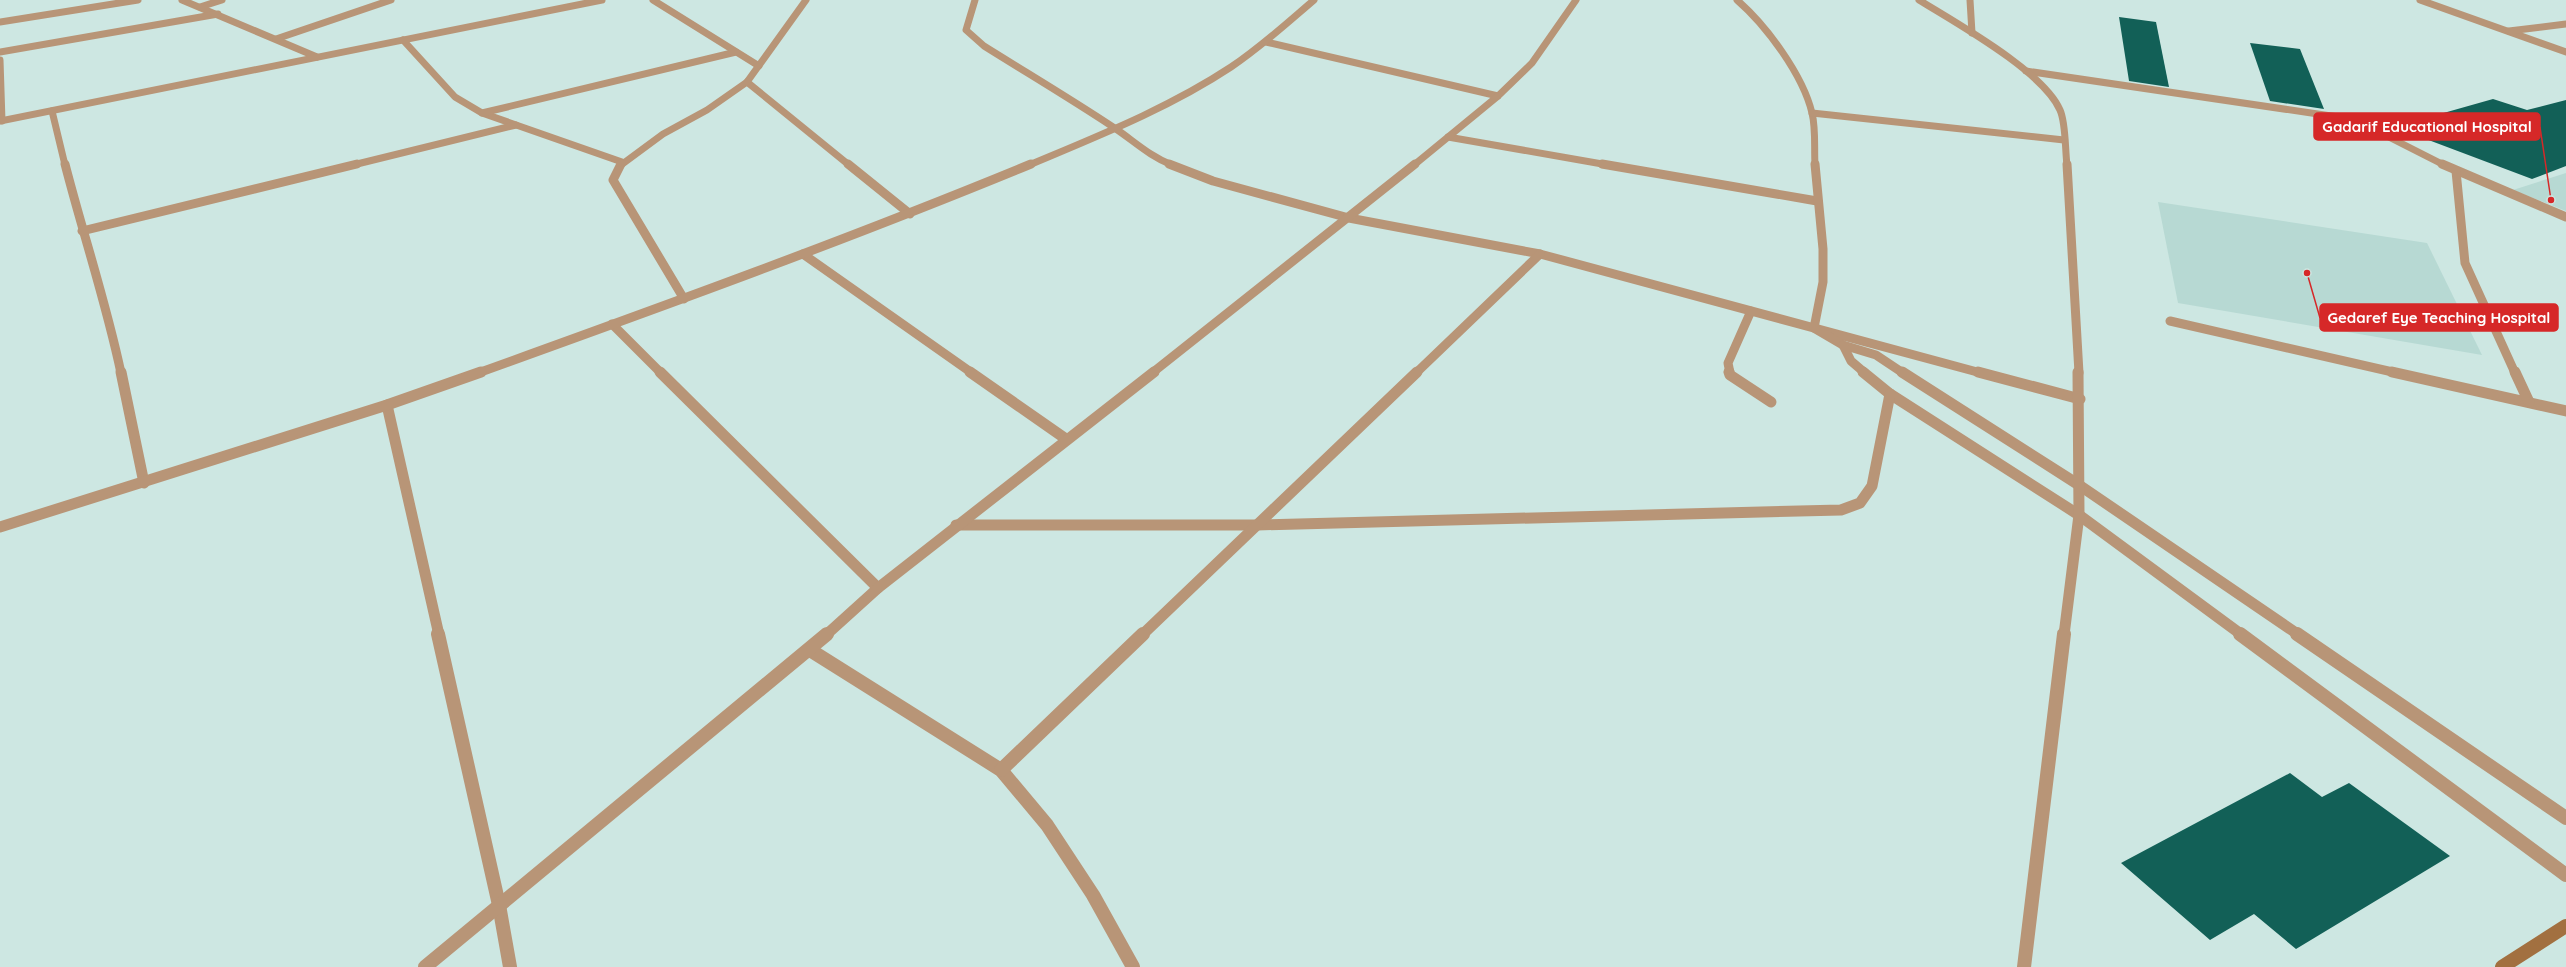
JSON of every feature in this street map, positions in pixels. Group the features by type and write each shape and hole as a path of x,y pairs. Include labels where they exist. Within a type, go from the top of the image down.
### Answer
{"main road":[{"path":"2502,967 2566,926"}],"street":[{"path":"0,22 138,0"},
{"path":"182,0 276,38 317,57"},
{"path":"200,7 222,0"},
{"path":"276,38 391,0"},
{"path":"0,60 1,121 602,0"},
{"path":"653,0 759,66"},
{"path":"684,299 613,180 622,162 663,134 707,110 747,82 806,0"},
{"path":"976,0 966,30 984,46 1115,128 1135,145 1157,159 1213,181 1350,218 1540,254 2080,399"},
{"path":"0,527 144,483 387,405 684,299 910,214 1115,128 1175,100 1231,67 1266,42 1314,0"},
{"path":"425,967 810,650 878,588 956,525 1350,218 1498,96 1532,63 1576,0"},
{"path":"1737,0 1751,12 1790,62 1812,113 1817,202 1823,249 1823,282 1814,328"},
{"path":"1919,0 1972,33 2026,71 2047,88 2061,111 2080,399 2079,515 2024,967"},
{"path":"1970,0 1972,33"},
{"path":"2420,0 2566,52"},
{"path":"0,52 218,14"},
{"path":"2506,31 2566,24"},
{"path":"403,40 456,97 482,113 622,162"},
{"path":"1266,42 1498,96"},
{"path":"482,113 736,52"},
{"path":"2026,71 2338,117 2373,129 2456,171 2566,217"},
{"path":"747,82 910,214"},
{"path":"52,111 82,231 113,334 144,483"},
{"path":"1812,113 2064,140"},
{"path":"82,231 516,125"},
{"path":"1448,137 1817,202"},
{"path":"2456,171 2465,262 2529,402"},
{"path":"803,254 1066,439"},
{"path":"1001,770 1540,254"},
{"path":"1751,311 1728,363 1730,375 1771,402"},
{"path":"2170,321 2566,411"},
{"path":"612,324 878,588"},
{"path":"1814,328 1843,345 1876,355 2079,485 2566,818"},
{"path":"1843,345 1851,361 1890,394 2079,515 2566,875"},
{"path":"956,525 1257,525 1841,510 1860,503 1872,486 1890,394"},
{"path":"387,405 499,905 510,967"},
{"path":"810,650 1001,770 1047,825 1094,896 1134,967"}],"shaded area":[{"path":"2566,173 2566,211 2513,190"},
{"path":"2158,202 2427,243 2482,355 2178,303"}],"building":[{"path":"2119,17 2156,22 2169,87 2129,81"},
{"path":"2250,43 2300,49 2324,109 2270,101"},
{"path":"2493,99 2527,110 2566,100 2566,166 2532,179 2394,127"},
{"path":"2290,773 2322,797 2349,783 2450,856 2296,949 2254,914 2210,940 2121,863"}],"place":[{"name":"Gadarif Educational Hospital","path":"2551,200"},
{"name":"Gedaref Eye Teaching Hospital","path":"2307,273"}]}
